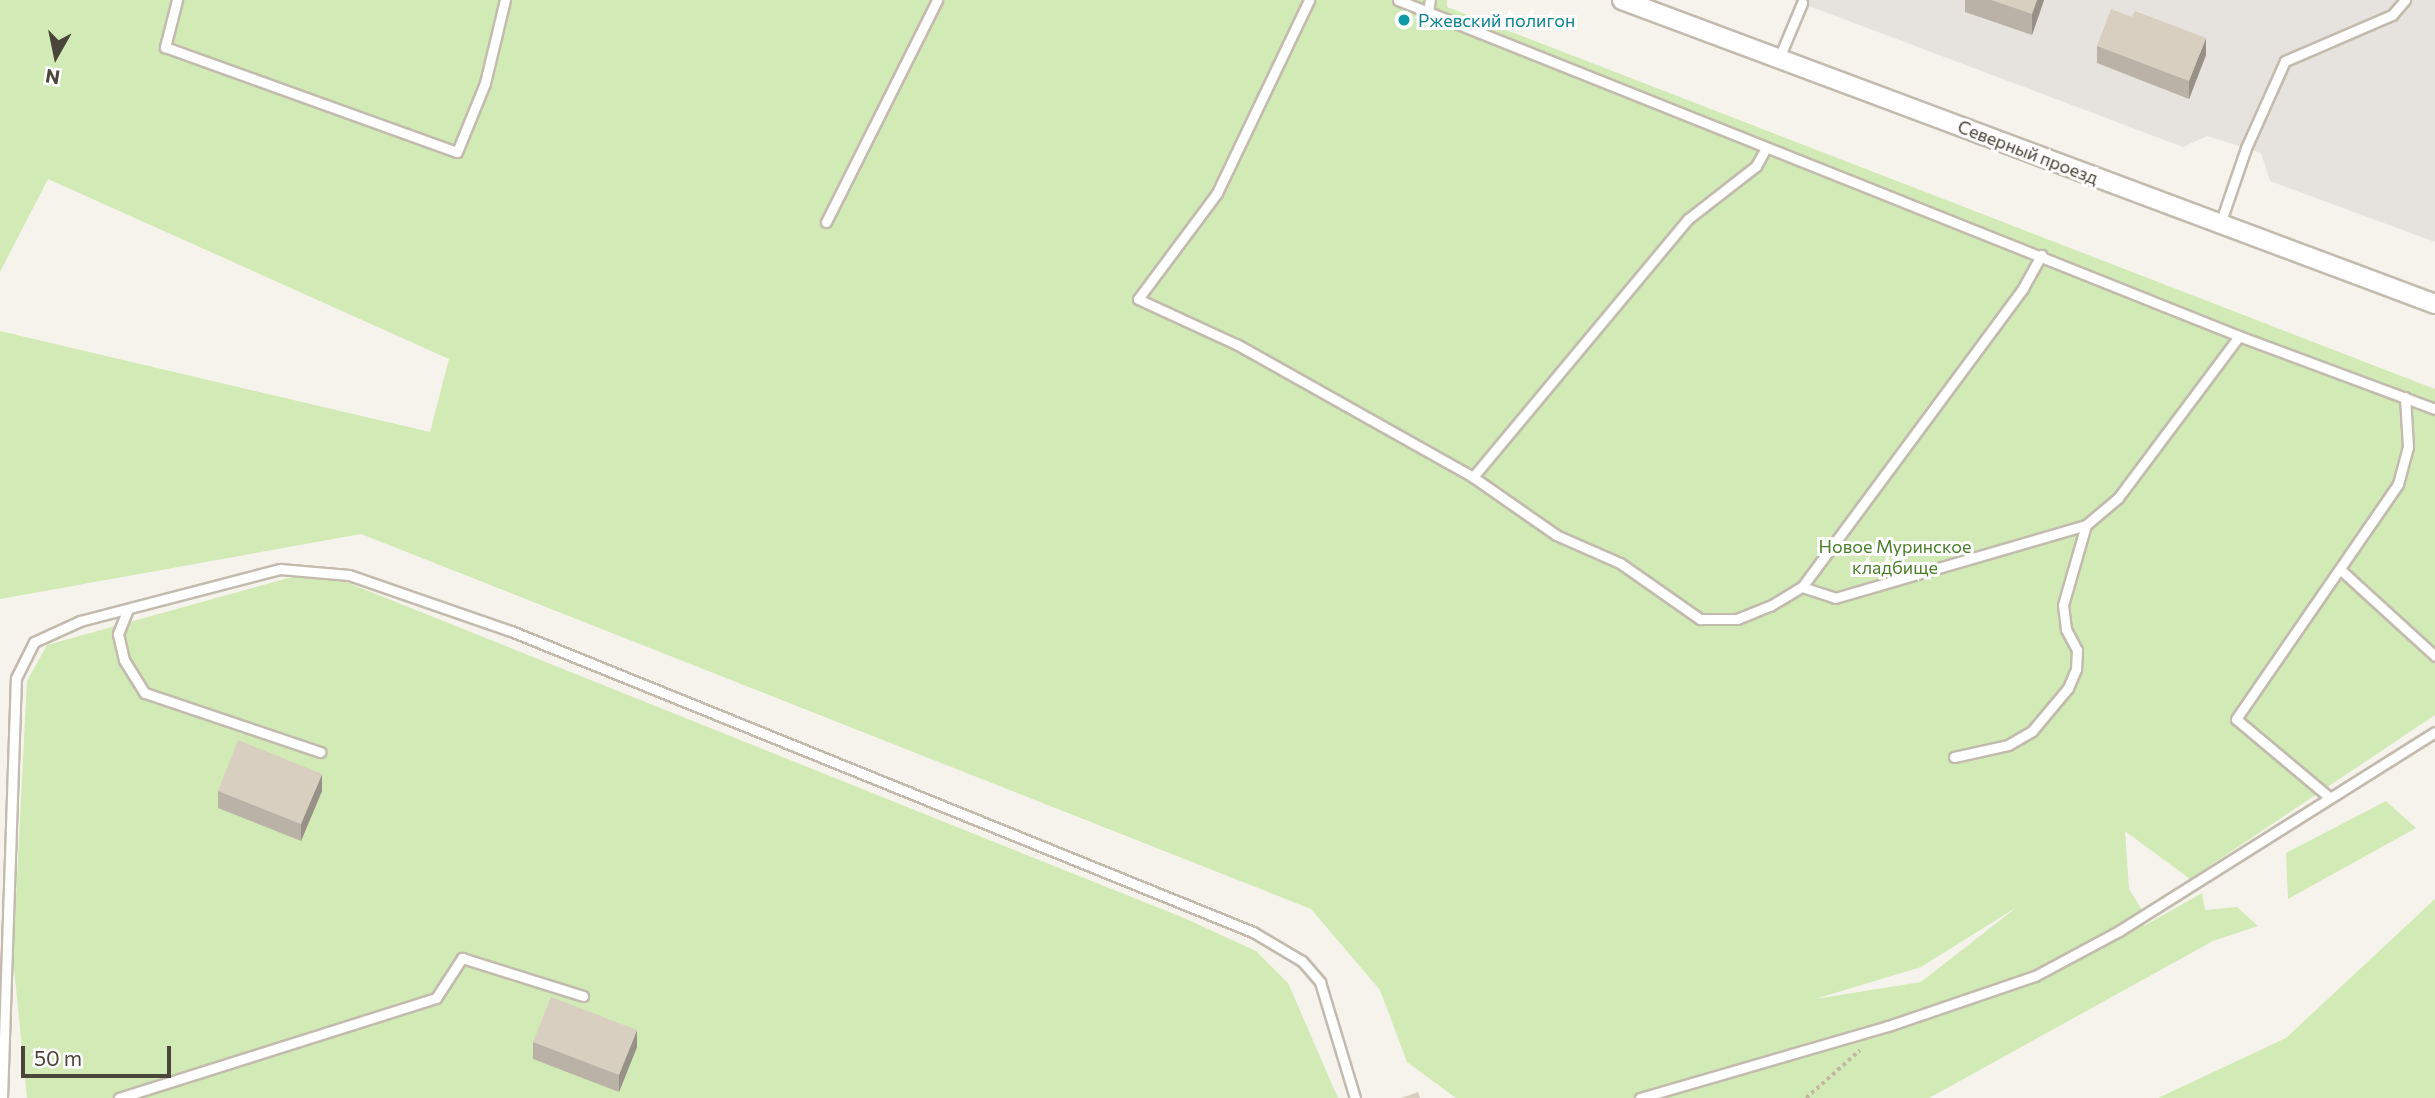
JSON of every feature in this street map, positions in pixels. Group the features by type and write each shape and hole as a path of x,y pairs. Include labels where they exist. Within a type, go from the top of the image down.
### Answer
{"street":[{"name":"Северный проезд","path":"1622,0 2435,304"}],"lane":[{"path":"177,0 165,47 457,152 485,82 505,0"},
{"path":"825,222 937,0"},
{"path":"1309,0 1217,193 1138,299 1238,345 1473,477 1556,536 1620,563 1700,619 1737,619 1770,606 1801,587 2023,288 2041,255"},
{"path":"1398,0 2239,336 2435,409"},
{"path":"1429,12 1430,0"},
{"path":"2220,224 2246,148 2285,61 2392,15 2405,0"},
{"path":"1779,58 1802,3"},
{"path":"1473,477 1688,219 1756,166 1766,148"},
{"path":"1801,587 1835,598 2086,526 2118,498 2239,336"},
{"path":"2329,797 2236,719 2342,571 2405,467 2405,397"},
{"path":"1954,757 2008,745 2032,731 2068,688 2076,669 2077,649 2066,629 2063,605 2086,526"},
{"path":"2,1098 16,678 34,642 80,621 280,569 349,575 524,636 1253,932 1302,961 1320,982 1354,1098"},
{"path":"2342,571 2435,656"},
{"path":"128,609 118,634 124,660 145,693 320,752"},
{"path":"1640,1098 1888,1026 2035,976 2119,931 2435,732"},
{"path":"119,1098 436,998 462,958 583,996"}],"path":[{"path":"1806,1098 1888,1026"}],"shaded area":[{"path":"1793,0 2435,0 2435,242 2270,181 2261,153 2207,136 2183,147"}],"green space":[{"name":"Новое Муринское кладбище","path":"0,0 1447,0 1447,7 2435,389 2435,715 2190,879 2125,831 2129,889 2145,915 2144,926 2202,893 2205,910 2237,907 2258,926 2213,941 1929,1098 1456,1098 1407,1062 1380,990 1311,909 361,534 0,599 0,331 430,432 449,359 48,179 0,272","holes":["2017,907 1921,982 1815,999 1921,967"]},
{"path":"292,577 346,582 1184,918 1256,951 1288,983 1338,1098 27,1098 13,958 27,681 47,645"},
{"path":"2386,801 2416,828 2288,899 2286,853"},
{"path":"2435,899 2435,1098 2158,1098 2286,1038"}],"building":[{"path":"1991,0 2037,0 2032,14"},
{"path":"2111,9 2132,17 2135,11 2206,38 2189,81 2097,46"},
{"path":"238,740 322,774 301,824 218,791"},
{"path":"551,997 637,1030 619,1075 533,1042"},
{"path":"1418,1092 1420,1098 1401,1098"}],"place":[{"name":"Ржевский полигон","path":"1404,20"}]}
